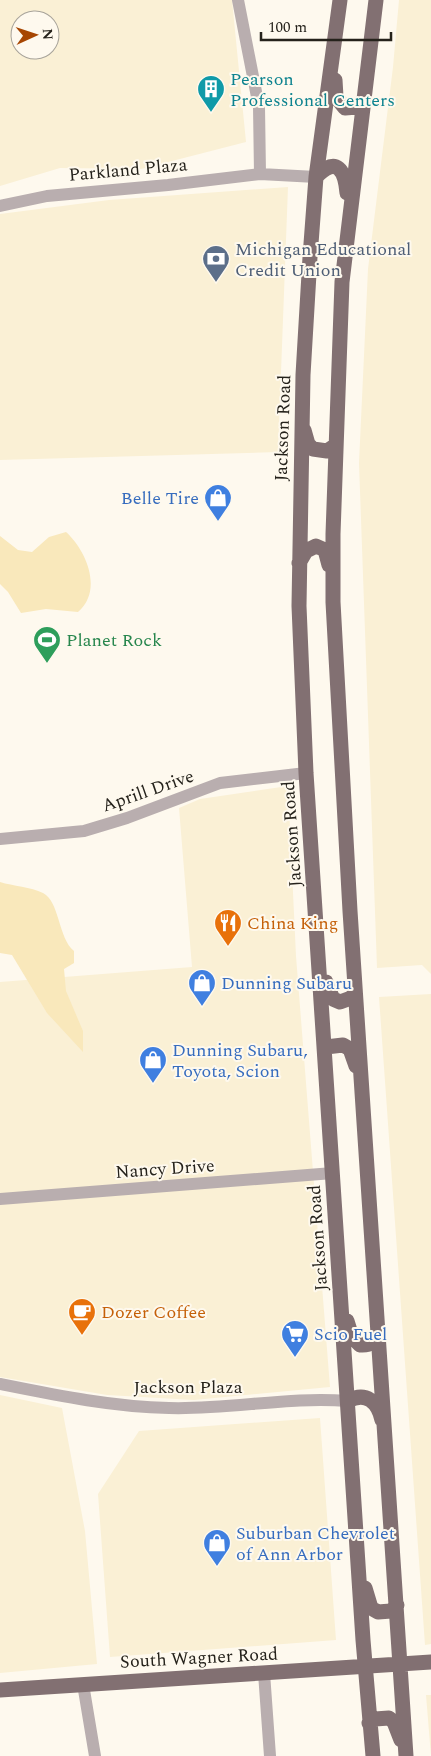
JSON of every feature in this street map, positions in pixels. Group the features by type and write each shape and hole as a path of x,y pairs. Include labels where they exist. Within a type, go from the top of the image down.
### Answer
{"main road":[{"name":"Jackson Road","path":"340,0 316,176 306,321 299,563 306,772 326,1047 340,1298 365,1667 373,1756"},
{"path":"376,0 342,282 336,445 334,602 355,993 397,1605 405,1756"},
{"path":"334,48 336,97 339,104 350,109 357,107 364,101"},
{"path":"316,176 324,168 332,166 341,169 345,174 350,214"},
{"path":"302,424 308,444 313,449 327,452 336,445"},
{"path":"299,563 311,547 316,546 325,550 334,602"},
{"path":"320,961 327,988 333,999 340,1002 346,1001 355,993"},
{"path":"326,1047 344,1046 350,1049 362,1084"},
{"path":"340,1298 356,1342 368,1345 374,1342 378,1331"},
{"path":"348,1401 359,1396 366,1397 375,1403 380,1414 386,1441"},
{"path":"358,1557 372,1608 383,1613 390,1611 397,1605"},
{"name":"South Wagner Road","path":"0,1690 431,1662"},
{"path":"369,1724 383,1717 389,1718 394,1722 405,1756"}],"street":[{"path":"238,0 259,107 260,174"},
{"name":"Parkland Plaza","path":"0,206 47,196 260,174 316,176"},
{"name":"Aprill Drive","path":"0,839 84,830 127,818 220,783 306,772"},
{"name":"Nancy Drive","path":"0,1199 333,1173"},
{"name":"Jackson Plaza","path":"0,1384 124,1405 169,1408 212,1408 320,1400 348,1401"},
{"path":"264,1674 270,1756"},
{"path":"82,1684 95,1756"}],"shaded area":[{"path":"0,0 232,0 246,142 141,169 60,168 0,186"},
{"path":"399,0 431,0 431,974 422,965 377,968 359,463 368,269 393,67"},
{"path":"288,187 278,452 0,460 0,214 109,200"},
{"path":"66,532 74,540 86,560 91,582 90,593 86,603 78,612 46,609 21,613 8,592 0,584 0,536 18,550 32,552 49,537"},
{"path":"288,786 296,956 330,1387 194,1400 107,1395 0,1377 0,982 192,967 179,808 200,799"},
{"path":"0,882 43,893 53,904 65,938 74,951 74,963 64,969 66,991 83,1031 83,1052 47,1013 12,955 0,953"},
{"path":"431,994 431,1644 425,1645 379,997"},
{"path":"0,1395 62,1408 85,1531 97,1664 0,1673"},
{"name":"Suburban Chevrolet of Ann Arbor","path":"320,1418 336,1640 110,1657 98,1494 139,1431"},
{"path":"426,1695 431,1695 431,1756"}],"place":[{"name":"Pearson Professional Centers","path":"211,113"},
{"name":"Michigan Educational Credit Union","path":"216,283"},
{"name":"Belle Tire","path":"218,522"},
{"name":"Planet Rock","path":"47,664"},
{"name":"China King","path":"228,947"},
{"name":"Dunning Subaru","path":"202,1007"},
{"name":"Dunning Subaru, Toyota, Scion","path":"153,1084"},
{"name":"Dozer Coffee","path":"82,1336"},
{"name":"Scio Fuel","path":"295,1358"},
{"name":"Suburban Chevrolet of Ann Arbor","path":"217,1567"}]}
